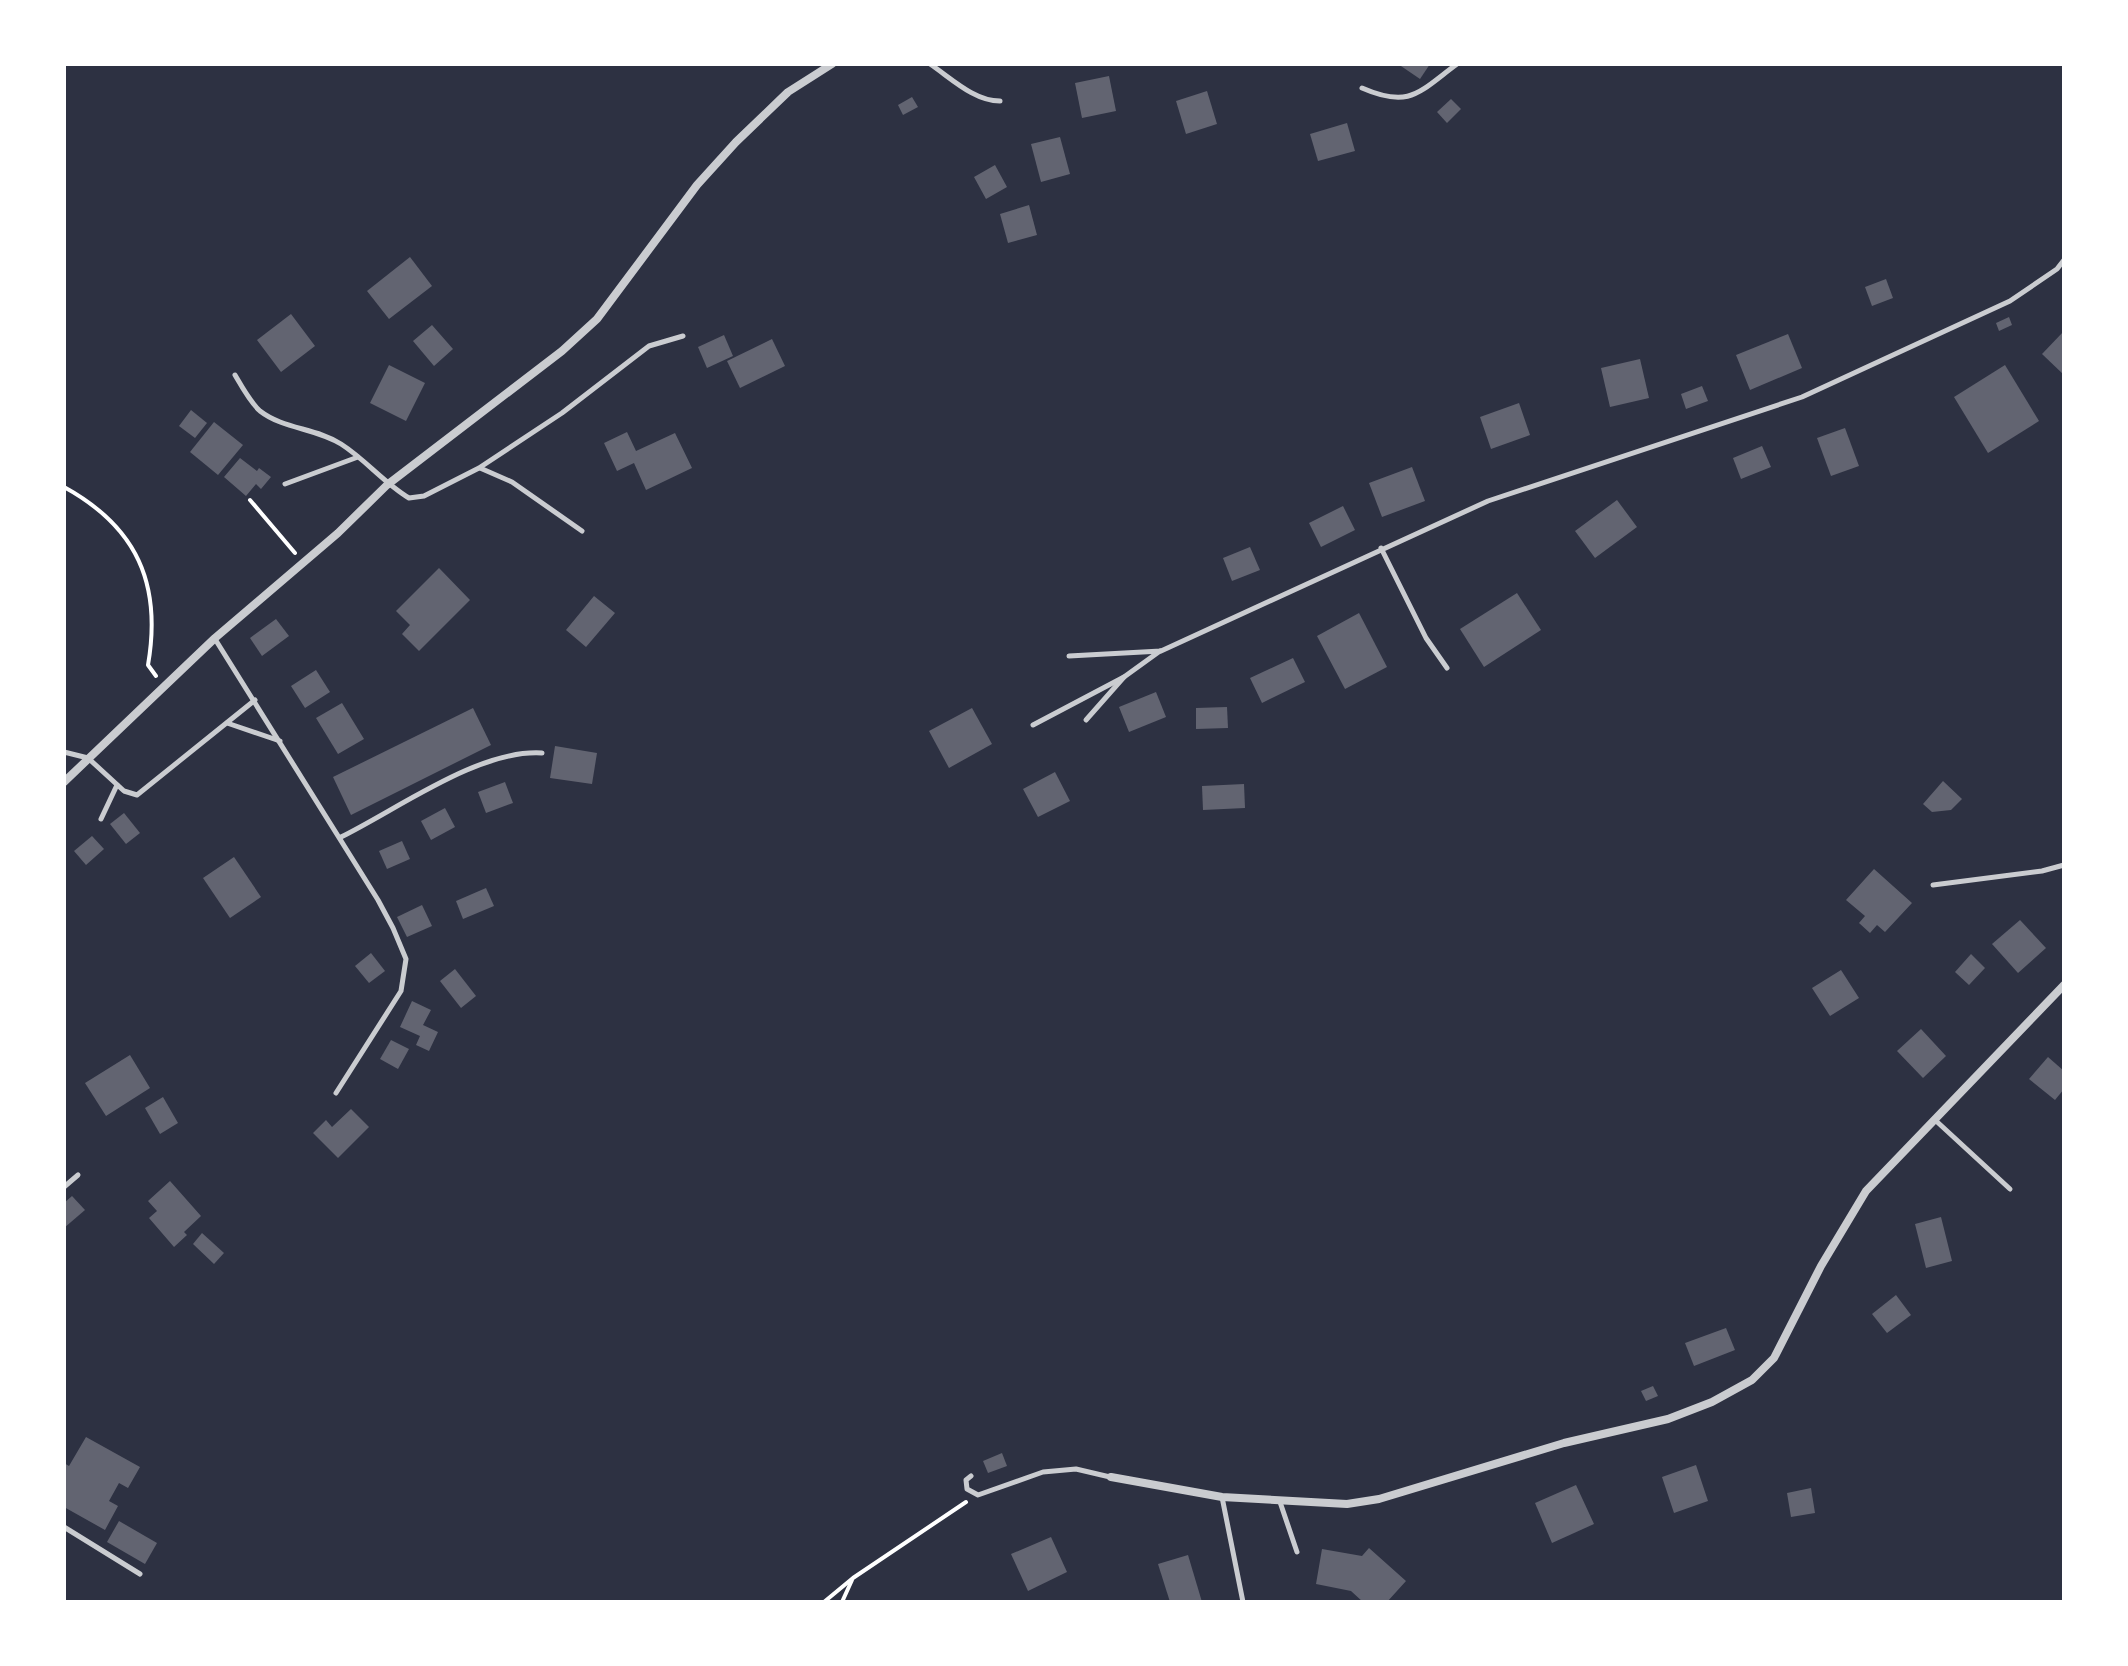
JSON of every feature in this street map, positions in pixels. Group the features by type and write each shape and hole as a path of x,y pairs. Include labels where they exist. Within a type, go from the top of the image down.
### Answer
{"street":[{"path":"64,782 215,638 338,533 387,485 562,351 597,319 697,185 736,142 788,92 832,64"},
{"path":"1111,1477 1222,1497 1347,1504 1379,1499 1564,1443 1668,1419 1712,1402 1752,1380 1774,1358 1821,1266 1866,1191 2064,985"}],"lane":[{"path":"930,64 978,97 1000,101"},
{"path":"1362,88 1396,99 1414,95 1457,64"},
{"path":"1033,725 1124,677 1161,651 1381,548 1488,501 1802,397 2010,301 2057,269 2064,260"},
{"path":"235,375 257,409 273,419 338,442 359,457 387,485 409,498 424,496 479,468 562,413 649,346 683,336"},
{"path":"285,484 359,457"},
{"path":"479,468 512,482 582,531"},
{"path":"1381,548 1426,638 1447,668"},
{"path":"215,638 341,837 393,928 406,959 401,991 336,1093"},
{"path":"1069,656 1161,651"},
{"path":"1086,720 1124,677"},
{"path":"64,752 88,758 124,791 137,795 255,700"},
{"path":"227,723 281,741"},
{"path":"341,837 476,765 523,752 542,753"},
{"path":"101,819 117,785"},
{"path":"1933,885 2042,871 2064,865"},
{"path":"1933,1119 2010,1189"},
{"path":"64,1187 78,1175"},
{"path":"971,1476 966,1480 967,1489 978,1495 1043,1472 1076,1469 1111,1477"},
{"path":"1222,1497 1243,1602"},
{"path":"1280,1502 1297,1552"},
{"path":"64,1527 140,1574"}],"path":[{"path":"64,487 81,496 116,526 148,580 153,618 148,665 164,687"},
{"path":"250,500 292,549"},
{"path":"824,1602 853,1578 978,1495"},
{"path":"842,1602 853,1578"}],"building":[{"path":"1398,64 1430,64 1420,79"},
{"path":"1109,76 1116,111 1082,118 1075,83"},
{"path":"1207,91 1217,124 1186,134 1176,101"},
{"path":"912,97 918,107 903,115 898,105"},
{"path":"1451,99 1461,109 1447,123 1437,112"},
{"path":"1347,123 1355,151 1318,161 1310,134"},
{"path":"1060,137 1070,174 1041,182 1031,144"},
{"path":"995,165 1007,187 986,199 974,177"},
{"path":"1029,205 1037,235 1008,243 1000,214"},
{"path":"410,257 432,286 389,319 367,291"},
{"path":"1886,279 1893,298 1872,306 1865,287"},
{"path":"291,314 315,346 281,372 257,340"},
{"path":"2009,317 2012,325 1999,331 1996,323"},
{"path":"432,325 453,349 434,366 413,341"},
{"path":"2064,331 2064,375 2042,354"},
{"path":"1788,334 1802,368 1750,390 1736,355"},
{"path":"724,335 733,356 707,368 698,347"},
{"path":"772,339 785,366 740,388 727,361"},
{"path":"1640,359 1649,398 1610,407 1601,368"},
{"path":"389,365 425,383 406,421 370,403"},
{"path":"2005,365 2039,421 1988,453 1954,397"},
{"path":"1702,386 1708,401 1686,409 1681,394"},
{"path":"1519,403 1530,435 1491,449 1480,417"},
{"path":"191,410 207,423 195,438 179,426"},
{"path":"214,422 243,445 218,475 190,452"},
{"path":"1845,428 1859,466 1831,476 1817,438"},
{"path":"627,432 636,451 675,433 692,468 646,490 634,463 617,471 604,443"},
{"path":"1762,446 1771,467 1741,479 1733,458"},
{"path":"240,458 271,477 261,489 256,484 246,496 224,477"},
{"path":"1412,467 1425,501 1382,517 1369,483"},
{"path":"1617,500 1637,527 1595,558 1575,531"},
{"path":"1343,506 1355,530 1321,547 1309,523"},
{"path":"1250,547 1260,570 1232,581 1223,558"},
{"path":"439,568 470,600 419,651 402,634 410,625 396,611"},
{"path":"1517,593 1541,630 1484,667 1460,629"},
{"path":"594,596 615,613 586,647 566,630"},
{"path":"1359,613 1387,667 1345,689 1317,636"},
{"path":"276,619 289,636 262,656 250,638"},
{"path":"1293,658 1305,682 1262,703 1250,678"},
{"path":"316,670 330,692 305,708 291,686"},
{"path":"1156,692 1166,717 1129,732 1119,707"},
{"path":"342,703 364,739 338,754 316,718"},
{"path":"1227,707 1228,728 1196,729 1196,708"},
{"path":"473,708 491,745 351,815 333,777"},
{"path":"972,708 992,744 949,768 929,731"},
{"path":"555,746 597,753 592,784 550,778"},
{"path":"1055,772 1070,801 1038,817 1023,789"},
{"path":"1943,781 1962,799 1951,810 1932,812 1923,804"},
{"path":"505,782 513,803 486,813 478,792"},
{"path":"1244,784 1245,808 1203,810 1202,786"},
{"path":"445,808 455,827 431,840 421,821"},
{"path":"124,813 140,833 126,844 110,824"},
{"path":"92,836 104,849 86,865 74,851"},
{"path":"402,841 410,859 387,869 379,851"},
{"path":"234,857 261,897 230,918 203,878"},
{"path":"1874,869 1912,903 1885,932 1877,925 1870,933 1859,923 1865,916 1846,900"},
{"path":"486,888 494,906 463,919 456,901"},
{"path":"422,905 432,926 407,937 397,917"},
{"path":"2020,920 2046,948 2018,973 1992,944"},
{"path":"371,953 385,971 369,983 355,966"},
{"path":"1971,954 1985,968 1969,985 1955,972"},
{"path":"455,969 476,996 461,1008 440,981"},
{"path":"1841,970 1859,998 1830,1016 1812,988"},
{"path":"412,1001 431,1010 423,1025 438,1032 429,1051 416,1045 420,1036 400,1027"},
{"path":"1921,1029 1946,1056 1923,1078 1897,1051"},
{"path":"391,1040 409,1049 398,1069 380,1059"},
{"path":"130,1055 150,1088 106,1116 85,1083"},
{"path":"2048,1057 2064,1071 2064,1089 2055,1100 2029,1079"},
{"path":"163,1097 178,1123 160,1134 145,1108"},
{"path":"351,1109 369,1127 338,1158 313,1133 326,1120 332,1127"},
{"path":"170,1181 201,1216 174,1247 149,1218 157,1211 148,1201"},
{"path":"72,1196 85,1210 64,1228 64,1203"},
{"path":"1941,1217 1952,1261 1926,1268 1915,1224"},
{"path":"202,1233 224,1253 214,1264 193,1244"},
{"path":"1896,1295 1911,1315 1887,1333 1872,1314"},
{"path":"1726,1328 1735,1350 1694,1366 1685,1343"},
{"path":"1653,1386 1658,1396 1646,1401 1641,1391"},
{"path":"86,1437 140,1467 128,1488 119,1483 109,1501 118,1506 105,1530 64,1507 64,1463 69,1466"},
{"path":"1002,1453 1007,1466 988,1473 983,1461"},
{"path":"1696,1465 1708,1501 1674,1513 1662,1477"},
{"path":"1576,1485 1594,1524 1552,1543 1535,1503"},
{"path":"1811,1488 1815,1513 1791,1517 1787,1493"},
{"path":"119,1521 157,1543 145,1564 107,1542"},
{"path":"1051,1537 1067,1572 1028,1591 1011,1554"},
{"path":"1369,1548 1406,1581 1387,1602 1363,1602 1351,1591 1316,1584 1322,1549 1362,1556"},
{"path":"1188,1555 1202,1602 1170,1602 1158,1564"}]}
